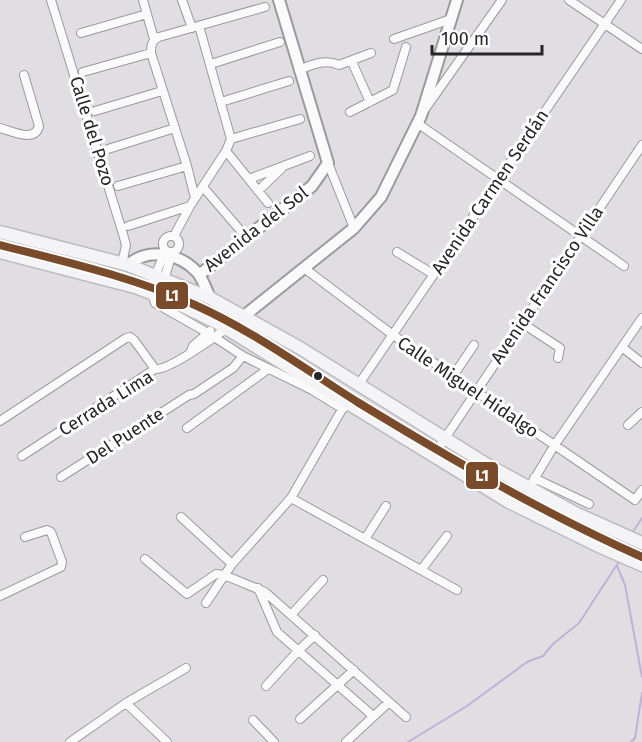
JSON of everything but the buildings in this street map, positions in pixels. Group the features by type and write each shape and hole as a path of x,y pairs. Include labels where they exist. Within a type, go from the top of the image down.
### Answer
{"main road":[{"path":"279,0 328,163"},
{"path":"244,316 354,228 370,212 389,184 419,119 457,0"},
{"name":"Avenida del Sol","path":"210,298 199,275 312,186 328,163"},
{"path":"0,232 125,264 160,276 210,298 359,384 444,438 532,483 575,513 640,542"},
{"path":"0,252 135,287 222,325 344,406 509,502 642,565"},
{"path":"125,264 139,257 168,253 199,275"}],"street":[{"name":"Calle del Pozo","path":"51,0 123,234 126,245 125,264"},
{"path":"143,0 154,39 151,53 195,198"},
{"path":"174,236 231,139 211,64 182,0"},
{"path":"502,0 419,119 624,266"},
{"path":"569,0 642,49"},
{"name":"Avenida Carmen Serdán","path":"359,384 621,0"},
{"path":"154,39 265,7"},
{"path":"81,33 147,14"},
{"path":"394,39 451,19"},
{"path":"211,64 280,42"},
{"path":"350,112 393,90 406,47"},
{"path":"83,72 151,53"},
{"path":"299,70 321,62 332,62 339,65 371,53"},
{"path":"351,62 370,102"},
{"path":"0,128 26,135 33,135 38,131 39,126 24,75"},
{"path":"221,102 289,81"},
{"path":"95,111 162,91"},
{"path":"231,139 300,119"},
{"path":"108,149 175,128"},
{"name":"Avenida Francisco Villa","path":"433,456 642,145"},
{"path":"226,151 268,202"},
{"path":"249,179 310,156"},
{"path":"328,163 354,228"},
{"path":"118,186 187,166"},
{"path":"258,191 284,167"},
{"path":"203,187 240,230"},
{"path":"128,226 190,206"},
{"path":"168,253 177,250 179,245 174,236"},
{"path":"168,253 163,245 164,239 174,236"},
{"path":"397,252 433,274"},
{"path":"168,253 160,276 161,290 154,294 155,303 243,356 331,397"},
{"name":"Calle Miguel Hidalgo","path":"304,268 393,335 635,500 642,490"},
{"path":"589,504 532,483 642,318"},
{"path":"522,323 560,348 558,358"},
{"name":"Cerrada Lima","path":"22,456 155,369 165,368 191,351 201,348 222,325"},
{"name":"Cerrada Lima","path":"211,335 222,325"},
{"path":"0,421 126,338 130,337 134,340 155,369"},
{"path":"453,376 474,345"},
{"path":"622,347 642,363"},
{"name":"Del Puente","path":"61,477 189,395 204,388 233,368 243,356"},
{"path":"187,428 268,369"},
{"path":"206,603 232,564 291,498 344,406"},
{"path":"627,425 642,412"},
{"path":"291,498 457,590"},
{"path":"365,539 386,506"},
{"path":"181,517 232,564"},
{"path":"0,596 61,567 62,562 51,532 47,530 25,537"},
{"path":"421,570 447,536"},
{"path":"145,559 187,594 214,574 224,575 258,588 315,635 406,717"},
{"path":"291,615 323,580"},
{"path":"258,588 276,632 373,716"},
{"path":"266,686 315,635"},
{"path":"70,742 126,703 186,668"},
{"path":"300,719 354,670"},
{"path":"346,742 388,702"},
{"path":"126,703 167,742"},
{"path":"253,720 274,742"}],"waterway":[{"path":"632,533 642,518"},
{"path":"624,552 629,541"},
{"path":"408,742 467,706 527,662 543,656 553,644 579,623 620,560"},
{"path":"617,566 625,585 642,677"},
{"path":"631,742 635,738 642,693"}],"transit line":[{"name":"L1","path":"0,245 148,286 216,315 258,338 359,403 463,465 533,504 642,557"}]}
